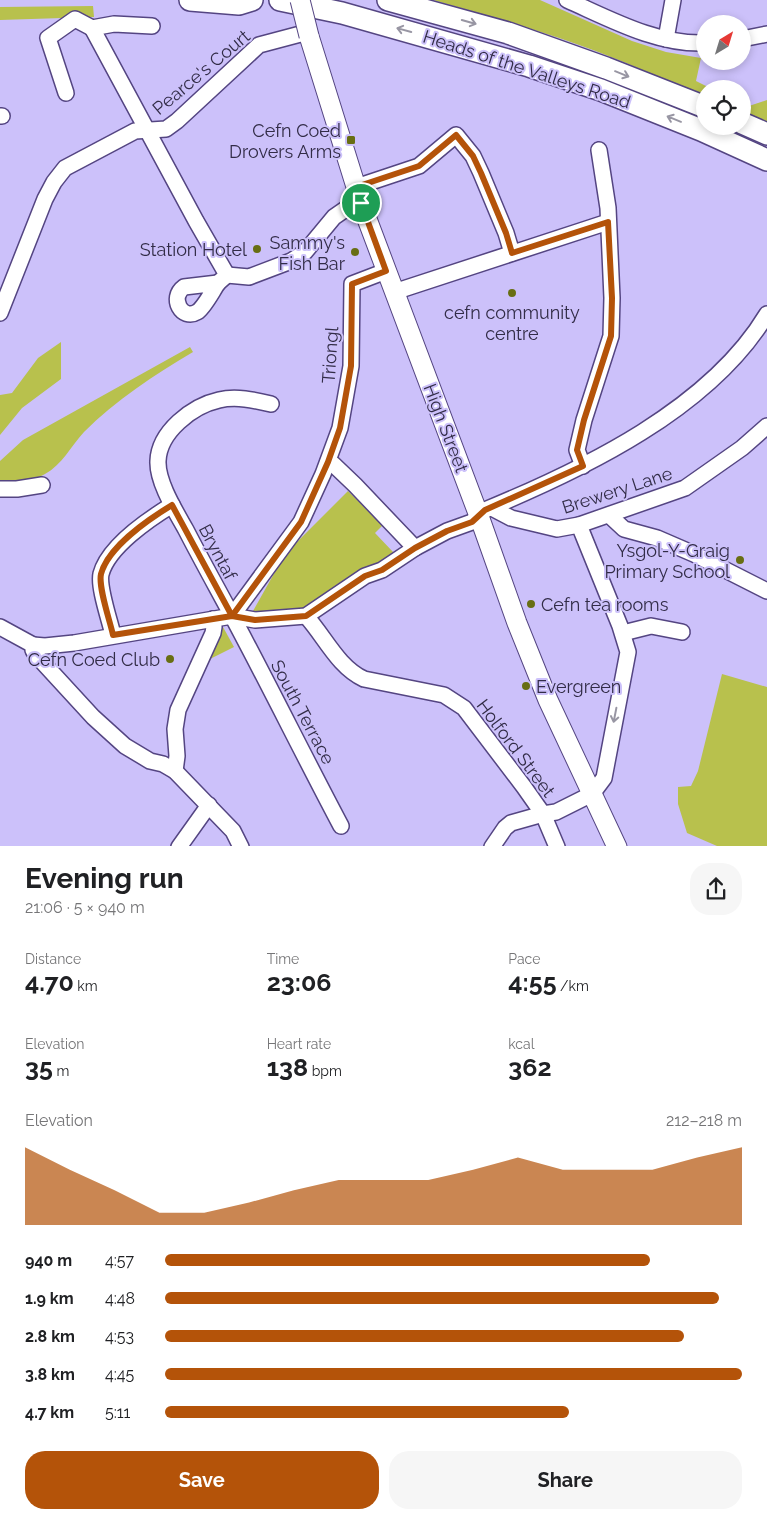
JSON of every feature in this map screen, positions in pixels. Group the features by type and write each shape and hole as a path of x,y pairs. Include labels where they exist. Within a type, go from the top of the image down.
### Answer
{"highway":[{"path":"190,0 239,4 252,0"},
{"name":"Heads of the Valleys Road","path":"280,0 342,13 529,66 610,93 701,130 767,160"},
{"name":"Heads of the Valleys Road","path":"388,0 508,33 606,68 696,103"},
{"path":"751,127 767,134"}],"main road":[{"name":"High Street","path":"300,0 306,34 359,195 394,292 486,512 517,623 548,700 617,846"}],"street":[{"path":"567,0 631,28 666,39 696,44"},
{"path":"666,39 674,0"},
{"path":"66,93 48,38 75,19 92,28 196,222 223,279 249,276 291,261 304,252 334,217 347,208 359,195 419,166 456,135 473,156 506,233 512,253"},
{"path":"92,28 114,24 152,26"},
{"name":"Pearce's Court","path":"0,313 45,199 65,168 136,131 166,129 259,45 306,34"},
{"path":"751,38 767,34"},
{"path":"583,466 577,450 584,420 611,336 612,298 608,208 599,150"},
{"path":"394,292 608,222"},
{"name":"Triongl","path":"291,537 313,498 340,428 351,366 352,284 386,271"},
{"path":"0,627 33,644 45,646 74,643 232,616 255,620 306,616 365,576 382,570 415,548 447,531 472,522 486,512 583,466 664,418 725,369 760,326 767,314"},
{"name":"Bryntaf","path":"271,404 234,398 204,405 178,423 168,434 160,449 158,462 160,477 172,505 232,616 291,537"},
{"name":"Brewery Lane","path":"486,512 557,529 579,525 685,488 742,448 767,426"},
{"path":"328,462 333,464 355,484 415,548"},
{"path":"0,489 17,489 42,485"},
{"path":"113,635 101,585 101,574 108,560 134,531 172,505"},
{"path":"609,515 624,529 664,541 694,554 767,591"},
{"path":"492,846 510,823 556,812 592,794 604,778 628,652 623,633 579,525"},
{"name":"South Terrace","path":"232,616 341,826"},
{"name":"Holford Street","path":"306,616 346,667 354,674 364,679 444,695 464,708 543,814 557,846"},
{"path":"175,771 177,756 175,729 178,710 212,633 214,627 212,619"},
{"path":"623,633 651,626 682,632"},
{"path":"33,644 33,650 36,655 92,717 125,746 150,761 162,764 175,771 233,831 241,846"},
{"path":"179,846 209,805"}],"green space":[{"path":"433,0 540,0 632,41 666,52 696,57 696,70 698,70 696,93 627,63 525,27"},
{"path":"93,6 94,17 0,20 0,7"},
{"path":"767,100 767,126 751,118 751,105"},
{"path":"61,342 61,379 22,408 0,435 0,395 12,393 38,358"},
{"path":"190,347 193,352 136,389 96,420 51,470 40,477 29,480 0,483 0,461 23,440"},
{"path":"348,491 383,525 375,533 394,553 319,602 301,609 253,611 285,554"},
{"path":"223,627 234,647 204,662"},
{"path":"722,674 767,687 767,846 717,846 687,833 678,804 678,787 691,786 698,771"}],"place":[{"name":"Cefn Coed Drovers Arms","path":"351,140"},
{"name":"Station Hotel","path":"257,249"},
{"name":"Sammy's Fish Bar","path":"355,252"},
{"name":"cefn community centre","path":"512,293"},
{"name":"Ysgol-Y-Graig Primary School","path":"740,560"},
{"name":"Cefn tea rooms","path":"531,604"},
{"name":"Cefn Coed Club","path":"170,659"},
{"name":"Evergreen","path":"526,686"}],"route":[{"path":"361,203 356,187 419,166 456,135 473,156 506,233 512,253 608,222 612,298 611,336 584,420 577,450 583,466 485,510 472,522 447,531 415,548 382,570 365,576 306,616 296,618 255,620 232,616 172,505 134,531 108,560 101,574 101,585 113,635 232,616 301,522 328,462 340,428 351,366 352,284 386,271 361,203"}]}
